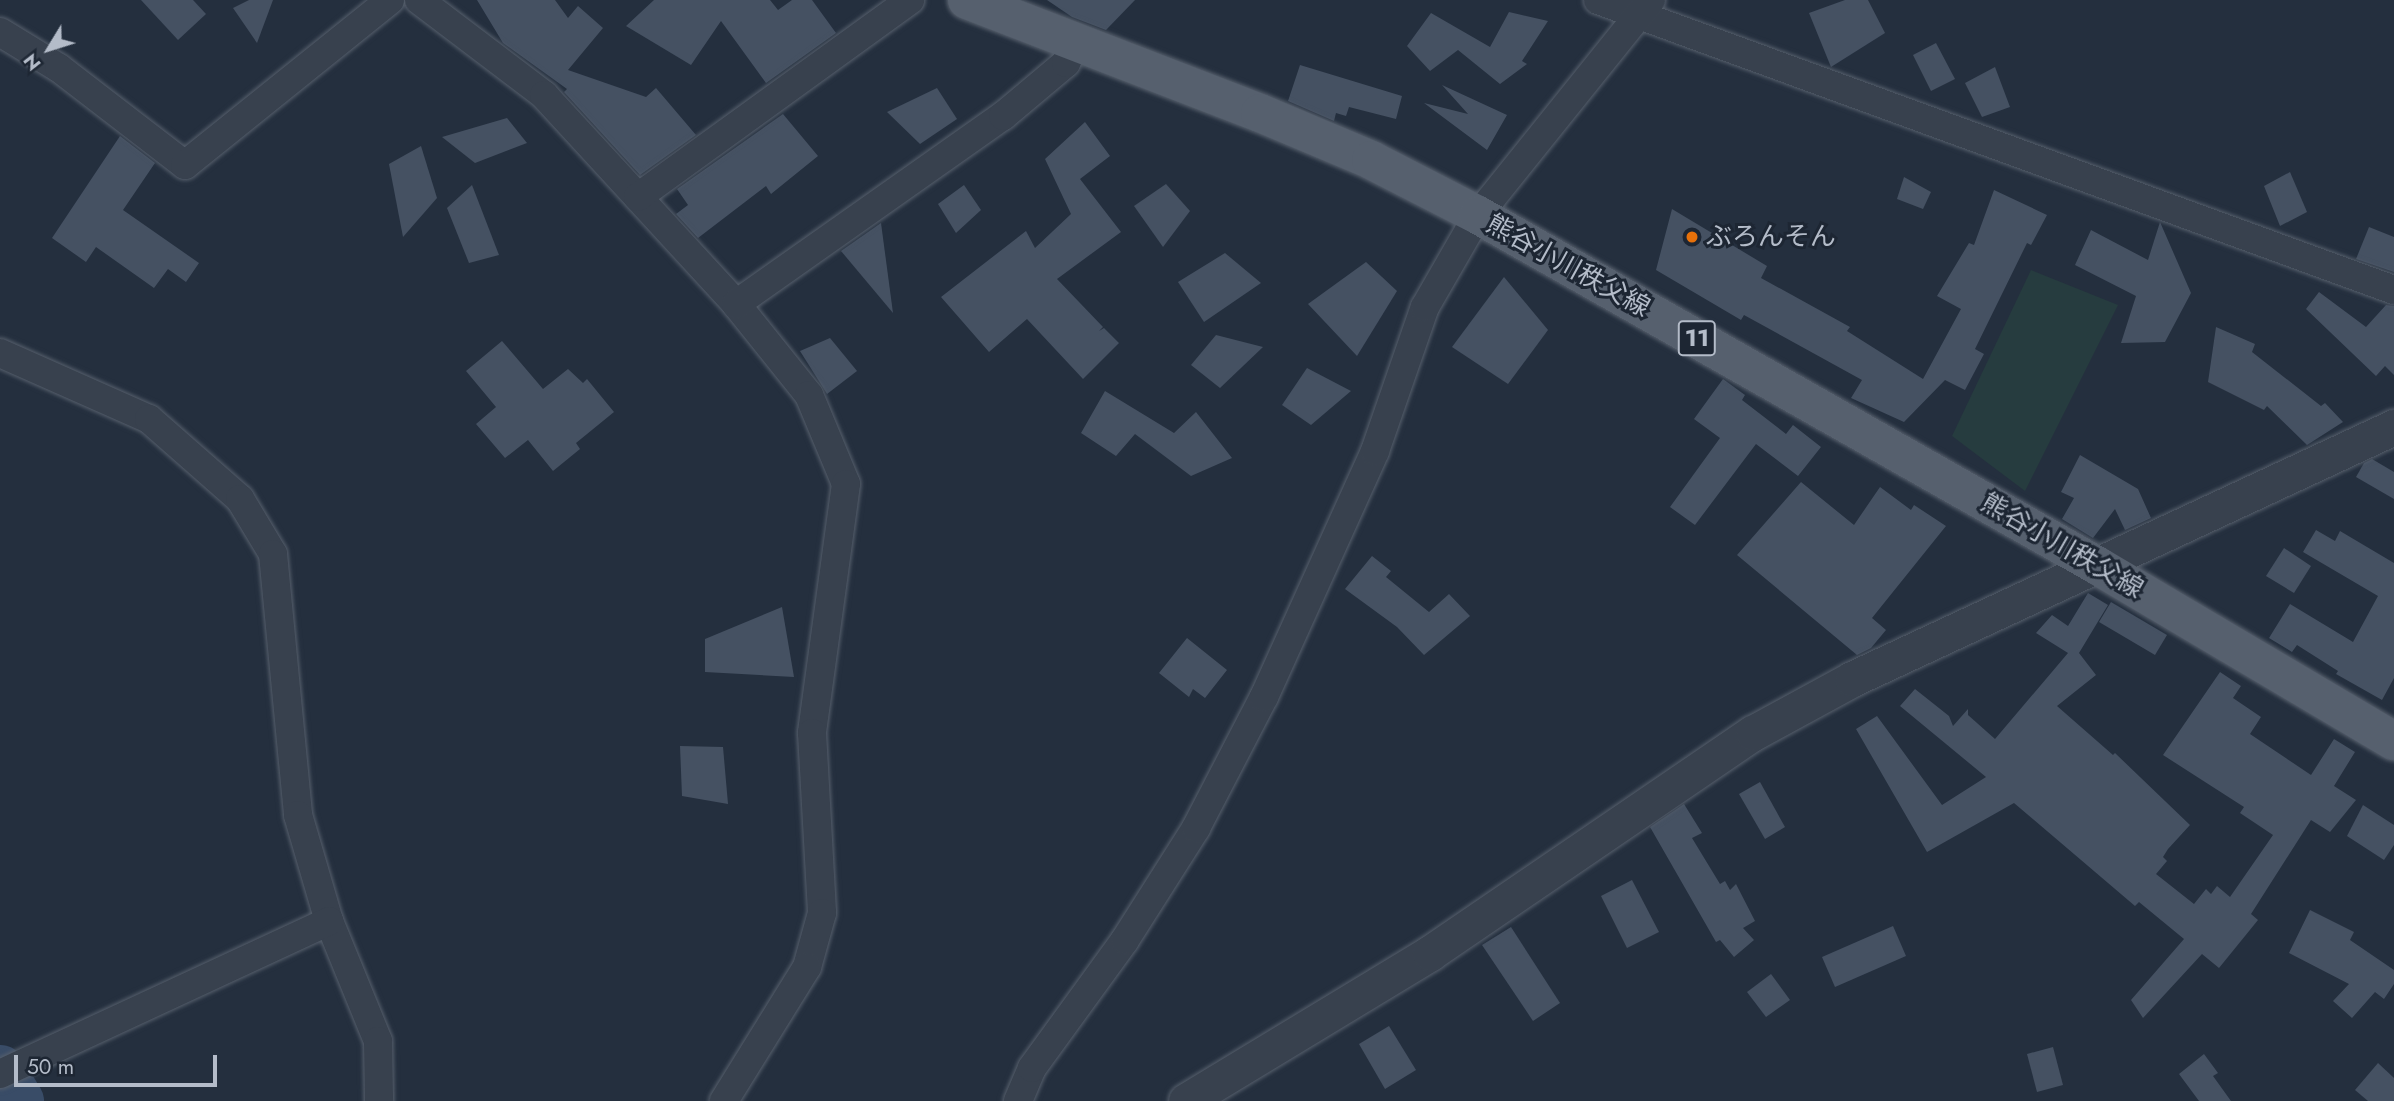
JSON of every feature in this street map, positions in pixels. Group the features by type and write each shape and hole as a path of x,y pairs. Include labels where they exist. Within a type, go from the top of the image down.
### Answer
{"main road":[{"name":"熊谷小川秩父線","path":"967,0 1371,160 1478,215 2098,565 2394,741"}],"street":[{"path":"0,32 59,68 185,165 390,0"},
{"path":"419,0 544,95 736,304 808,395 846,484 812,733 822,913 807,967 724,1101"},
{"path":"638,197 910,0"},
{"path":"1598,0 1645,7 2394,290"},
{"path":"1018,1101 1032,1068 1125,940 1196,828 1264,697 1375,451 1425,307 1478,215 1645,7"},
{"path":"736,304 1003,116 1066,64 1076,42"},
{"path":"0,353 149,419 240,499 273,554 298,815 329,921 378,1041 379,1101"},
{"path":"1186,1101 1430,953 1753,733 1852,678 2394,427"},
{"path":"0,1074 329,921"}],"green space":[{"path":"2031,270 2118,305 2025,491 1952,436"}],"building":[{"path":"141,0 193,0 206,14 178,40"},
{"path":"249,0 273,0 257,43 233,8"},
{"path":"477,0 555,0 568,18 578,6 603,28 568,70 646,97 656,88 696,135 640,175 564,92 567,89 503,43"},
{"path":"654,0 770,0 778,10 792,0 812,0 836,33 766,83 721,21 691,65 626,26"},
{"path":"1047,0 1135,0 1106,30 1072,17"},
{"path":"1845,0 1868,0 1885,33 1831,67 1809,13"},
{"path":"1509,12 1548,21 1522,61 1527,64 1500,84 1458,50 1430,71 1407,46 1431,13 1490,47"},
{"path":"1936,43 1955,79 1931,91 1913,55"},
{"path":"1300,65 1402,96 1396,119 1349,107 1346,116 1336,113 1334,121 1288,101"},
{"path":"1995,67 2010,107 1982,117 1965,83"},
{"path":"1442,85 1507,115 1487,150 1424,103 1468,114"},
{"path":"937,88 957,119 920,144 887,112"},
{"path":"783,114 818,156 771,194 766,186 698,238 676,214 688,205 677,189"},
{"path":"507,118 527,143 475,163 442,137"},
{"path":"1085,122 1110,156 1080,179 1121,232 1057,279 1103,327 1099,331 1104,328 1119,343 1083,379 1027,319 989,352 941,297 1026,231 1035,248 1071,214 1045,159"},
{"path":"120,136 155,163 123,210 199,263 186,282 168,269 154,288 96,247 86,262 52,238"},
{"path":"421,146 437,198 403,237 389,164"},
{"path":"2290,172 2307,212 2280,226 2264,186"},
{"path":"1904,177 1931,192 1923,209 1897,199"},
{"path":"1166,184 1190,211 1163,247 1134,206"},
{"path":"472,185 499,255 469,263 447,208"},
{"path":"964,185 981,210 956,233 938,204"},
{"path":"1994,190 2047,215 2031,245 2027,243 1975,349 1984,354 1965,390 1945,380 1904,422 1851,398 1862,380 1744,315 1741,320 1656,270 1672,209 1767,266 1761,278 1850,327 1847,331 1923,379 1961,309 1937,296 1969,243 1974,245"},
{"path":"2160,222 2191,293 2165,342 2121,343 2136,296 2075,265 2091,230 2148,260"},
{"path":"881,223 893,313 841,251"},
{"path":"2369,227 2394,237 2394,272 2356,259"},
{"path":"1225,253 1261,283 1204,322 1178,282"},
{"path":"1366,262 1397,291 1357,356 1308,304"},
{"path":"1504,277 1548,330 1508,384 1452,347"},
{"path":"2319,292 2366,327 2386,305 2394,306 2394,375 2385,366 2376,376 2306,309"},
{"path":"2216,327 2255,344 2252,352 2321,406 2325,403 2343,422 2307,445 2267,406 2264,410 2208,382"},
{"path":"1216,335 1263,347 1220,388 1191,365"},
{"path":"830,338 857,371 827,394 800,351"},
{"path":"502,341 543,389 568,369 583,383 587,379 614,412 576,443 580,449 553,471 528,440 505,458 476,424 496,407 466,371"},
{"path":"1307,368 1351,391 1311,425 1282,405"},
{"path":"1723,379 1745,395 1742,400 1786,434 1793,425 1821,447 1798,476 1756,444 1695,525 1670,507 1720,438 1694,419"},
{"path":"1105,391 1174,433 1196,412 1232,458 1191,476 1135,434 1116,456 1081,433"},
{"path":"2080,455 2138,489 2151,518 2125,530 2115,509 2093,538 2062,519 2074,498 2061,492"},
{"path":"2372,459 2394,472 2394,499 2356,477 2364,463"},
{"path":"1801,482 1854,525 1880,487 1911,510 1914,505 1946,526 1872,618 1886,630 1871,648 1857,655 1737,555"},
{"path":"2316,530 2335,541 2340,531 2394,563 2394,678 2382,700 2336,674 2338,671 2297,645 2292,652 2269,638 2290,604 2353,642 2378,596 2303,552"},
{"path":"2284,548 2311,566 2294,593 2266,576"},
{"path":"1372,556 1391,571 1386,577 1429,612 1449,594 1470,616 1424,655 1397,627 1345,589"},
{"path":"2088,593 2108,605 2079,653 2096,675 2057,706 2113,755 2115,753 2190,825 2168,849 2163,857 2167,861 2156,874 2194,904 2206,889 2211,894 2217,886 2230,897 2273,835 2240,813 2244,807 2163,755 2220,672 2241,686 2233,698 2261,717 2250,734 2311,775 2334,739 2355,752 2334,786 2356,800 2330,832 2311,820 2251,914 2258,920 2219,968 2202,954 2143,1018 2131,1000 2184,939 2139,902 2135,906 2014,803 1927,852 1856,729 1877,716 1942,805 1986,777 1900,706 1915,689 1949,716 1953,726 1968,709 1968,715 1995,739 2068,653 2036,633 2052,615 2068,626"},
{"path":"2111,602 2167,635 2155,655 2099,622"},
{"path":"782,607 794,677 705,672 705,639"},
{"path":"1187,638 1227,670 1205,698 1193,689 1189,697 1159,673"},
{"path":"680,746 723,747 728,804 682,796"},
{"path":"1760,782 1785,827 1765,839 1739,794"},
{"path":"1684,804 1702,833 1692,838 1720,884 1725,881 1730,890 1736,884 1755,921 1743,928 1754,940 1734,957 1720,940 1716,942 1650,827"},
{"path":"2363,805 2394,825 2394,845 2384,860 2347,836"},
{"path":"1632,880 1659,932 1627,948 1601,896"},
{"path":"2310,910 2354,932 2350,940 2394,970 2394,984 2384,999 2375,992 2352,1018 2333,1001 2349,984 2289,953"},
{"path":"1893,926 1906,956 1835,987 1822,957"},
{"path":"1511,927 1560,1003 1533,1021 1482,945"},
{"path":"1771,974 1790,1000 1766,1017 1747,992"},
{"path":"1389,1026 1416,1070 1385,1089 1359,1044"},
{"path":"2053,1047 2063,1085 2037,1092 2027,1054"},
{"path":"2204,1054 2218,1073 2213,1076 2231,1101 2199,1101 2179,1074"},
{"path":"2378,1063 2394,1078 2394,1101 2368,1101 2355,1090"}],"waterway":[{"path":"0,1069 19,1101"}],"place":[{"name":"ぶろんそん","path":"1692,237"}]}
